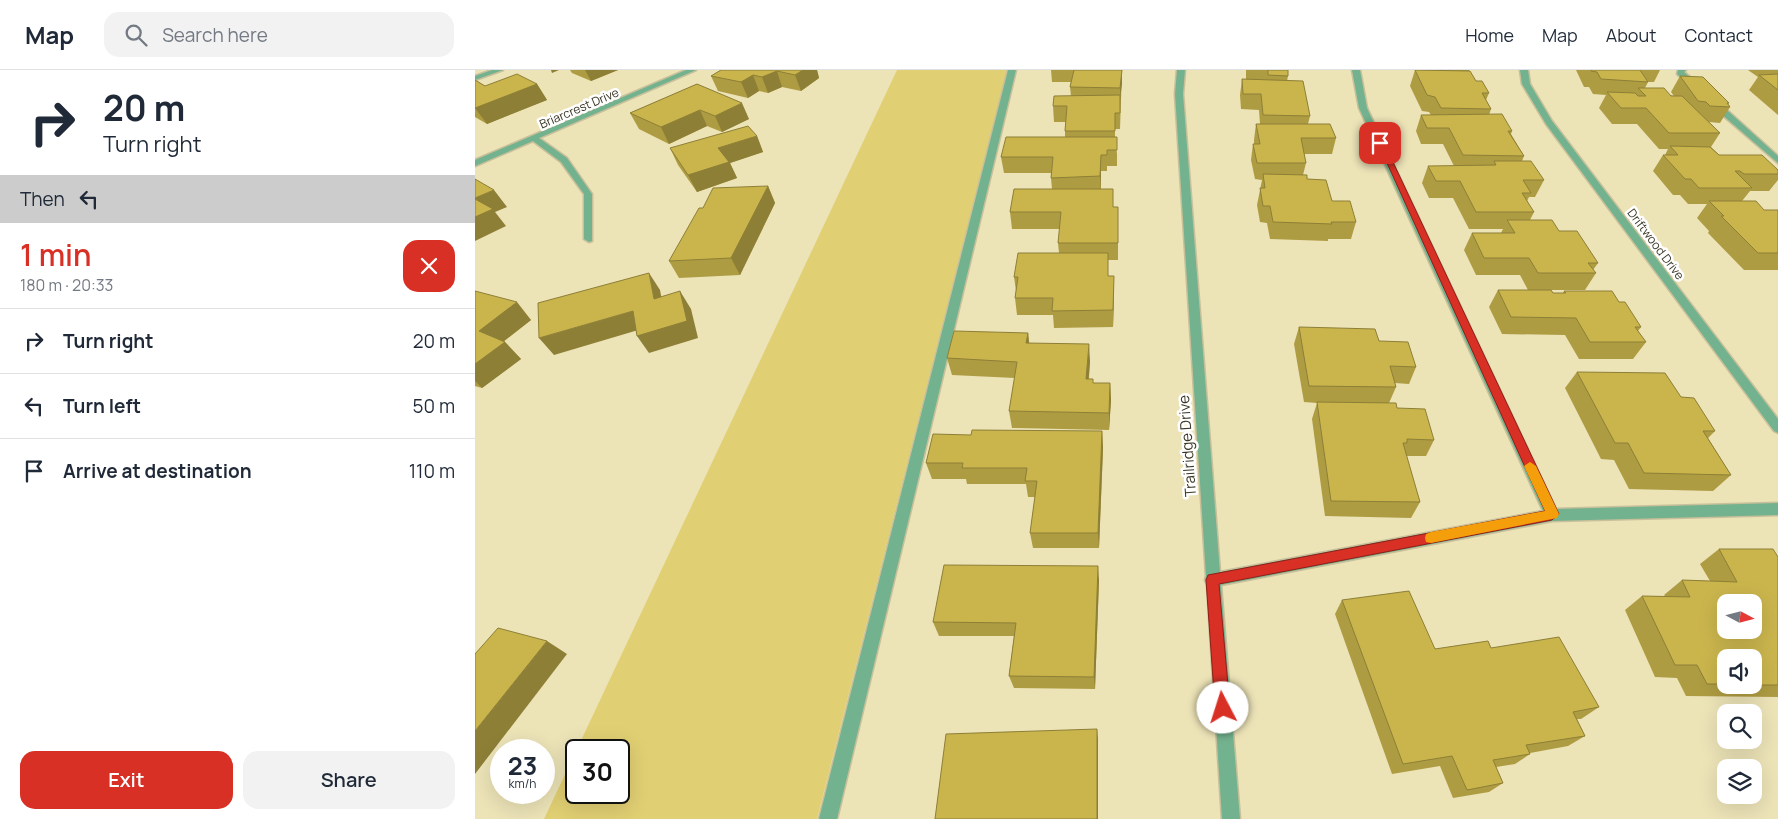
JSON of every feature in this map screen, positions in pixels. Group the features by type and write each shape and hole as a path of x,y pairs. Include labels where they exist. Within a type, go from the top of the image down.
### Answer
{"street":[{"path":"475,78 499,70"},
{"name":"Briarcrest Drive","path":"475,164 691,70"},
{"path":"828,819 1013,70"},
{"name":"Trailridge Drive","path":"1181,70 1179,94 1212,580 1231,819"},
{"path":"1357,70 1363,108 1552,514"},
{"name":"Driftwood Drive","path":"1524,70 1526,84 1549,122 1778,428"},
{"path":"1682,70 1680,72 1703,93"},
{"path":"1710,99 1778,160"},
{"path":"535,139 564,160 588,194 589,239"},
{"path":"1212,580 1552,514 1778,509"}],"shaded area":[{"path":"897,70 1007,70 817,819 544,819 551,804 555,804 555,796 565,774 565,804 630,804 630,739 582,739"}],"building":[{"path":"721,70 803,70 795,75 777,71 762,77 753,75 741,82 711,76"},
{"path":"1074,70 1122,70 1120,88 1070,87"},
{"path":"1268,70 1288,70 1288,76 1268,75"},
{"path":"1415,70 1470,71 1476,81 1482,81 1489,93 1482,93 1491,109 1441,108 1435,97 1427,95"},
{"path":"1591,70 1640,70 1648,82 1601,79 1597,72"},
{"path":"517,74 537,84 475,108 475,80 485,86"},
{"path":"1778,74 1778,90 1759,75"},
{"path":"1680,76 1703,77 1729,103 1727,103 1730,107 1710,106 1706,102 1698,101"},
{"path":"1242,79 1303,81 1310,116 1263,115 1261,94 1243,94"},
{"path":"697,84 742,103 715,116 700,110 661,127 630,113"},
{"path":"1638,88 1664,88 1671,96 1682,96 1720,133 1669,133 1646,108 1621,108 1607,92 1635,93 1638,96 1646,96"},
{"path":"1120,95 1120,113 1115,113 1115,131 1065,131 1067,106 1053,106 1054,96"},
{"path":"1502,114 1512,131 1508,131 1524,156 1463,155 1449,128 1427,128 1421,115"},
{"path":"1256,124 1330,124 1336,138 1301,138 1306,163 1257,163 1253,144 1260,144"},
{"path":"748,126 757,136 718,148 729,162 688,175 670,148"},
{"path":"1006,137 1117,137 1117,150 1107,150 1107,155 1101,155 1100,176 1051,178 1053,157 1001,157"},
{"path":"1670,146 1710,147 1719,155 1762,155 1778,170 1778,174 1744,174 1740,171 1735,171 1752,188 1699,188 1691,179 1685,179 1663,155 1678,155"},
{"path":"1494,161 1531,161 1544,180 1523,180 1531,193 1522,193 1534,212 1476,212 1460,181 1436,181 1428,166 1496,165"},
{"path":"1263,174 1307,175 1307,179 1326,180 1332,201 1350,201 1356,222 1331,222 1332,224 1273,222 1270,206 1263,206 1260,188 1265,188"},
{"path":"475,179 494,190 475,198"},
{"path":"768,186 731,258 669,261 699,208 703,208 713,188"},
{"path":"1014,189 1113,189 1113,207 1118,207 1118,243 1058,243 1061,212 1010,212"},
{"path":"475,199 493,209 475,217"},
{"path":"1709,201 1756,201 1764,210 1778,210 1778,253 1758,253 1721,216 1724,216"},
{"path":"1507,220 1552,220 1559,231 1577,231 1598,263 1588,263 1596,273 1538,273 1529,258 1484,258 1472,233 1515,233"},
{"path":"1018,253 1108,253 1108,276 1114,276 1113,310 1052,311 1053,298 1015,298 1018,277 1014,277"},
{"path":"649,273 654,299 680,291 687,321 637,336 633,311 539,338 538,303"},
{"path":"1498,290 1551,290 1553,293 1566,293 1564,291 1612,291 1619,302 1625,302 1641,327 1635,327 1646,342 1590,342 1576,318 1511,317"},
{"path":"475,291 517,302 479,331 505,342 475,364"},
{"path":"1299,327 1375,329 1379,341 1408,342 1416,367 1390,366 1396,387 1309,386"},
{"path":"954,331 1028,333 1026,343 1089,344 1086,379 1093,379 1093,383 1110,383 1109,413 1009,411 1017,362 947,358"},
{"path":"1577,372 1665,373 1681,397 1694,398 1715,431 1703,431 1731,475 1644,473 1628,443 1615,443"},
{"path":"1317,402 1396,403 1397,408 1425,409 1434,440 1407,439 1407,443 1403,443 1420,502 1331,501"},
{"path":"972,430 1102,431 1098,533 1030,533 1037,481 1025,481 1027,468 962,468 963,463 926,463 933,434 971,435"},
{"path":"1719,549 1773,549 1778,557 1778,685 1762,685 1762,649 1717,649 1717,684 1707,684 1697,665 1675,665 1642,596 1690,597 1682,580 1737,582"},
{"path":"944,565 1098,566 1094,677 1009,676 1016,623 933,622"},
{"path":"1409,591 1435,649 1488,641 1491,648 1559,637 1599,707 1573,712 1585,736 1526,745 1530,754 1493,760 1503,783 1467,790 1452,756 1403,764 1342,600"},
{"path":"498,628 547,641 475,731 475,654"},
{"path":"1097,729 1097,819 935,819 946,734"}],"slow traffic":[{"path":"1431,538 1552,514 1530,466"}],"route":[{"path":"1223,708 1212,580 1552,514 1380,143"}]}
